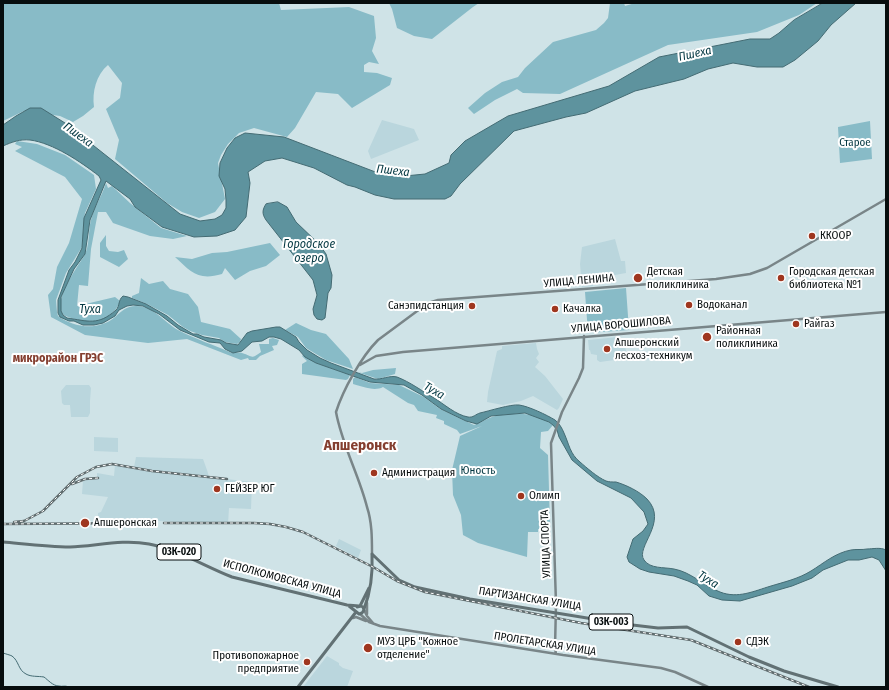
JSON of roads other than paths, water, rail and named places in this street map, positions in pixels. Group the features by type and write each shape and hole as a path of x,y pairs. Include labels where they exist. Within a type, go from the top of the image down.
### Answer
{"main road":[{"name":"УЛИЦА ЛЕНИНА","path":"372,554 371,528 367,506 336,412 351,380 368,351 378,340 428,303 438,300 716,279 750,274 773,264 886,199"},
{"name":"УЛИЦА ВОРОШИЛОВА","path":"360,365 381,355 402,352 886,312"},
{"name":"УЛИЦА СПОРТА","path":"556,654 551,443 553,433 583,368 584,336"},
{"path":"368,351 368,356 373,358"},
{"name":"ИСПОЛКОМОВСКАЯ УЛИЦА","path":"3,542 64,547 123,543 149,544 172,550 232,577 347,605 359,606"},
{"path":"352,618 364,610 367,602 372,579 372,554"},
{"name":"ПАРТИЗАНСКАЯ УЛИЦА","path":"372,554 399,580 415,587 470,599 650,628 687,627 777,668 805,678 838,687"},
{"path":"373,566 375,563 382,564"},
{"path":"298,687 352,618 356,608 363,601 372,579"},
{"path":"347,605 356,604 363,601"},
{"path":"367,602 367,616"},
{"path":"347,605 352,611 352,618"},
{"name":"ИСПОЛКОМОВСКАЯ УЛИЦА","path":"347,605 356,611"},
{"path":"359,606 362,606 367,616 377,625"},
{"path":"356,611 360,614"},
{"name":"ПРОЛЕТАРСКАЯ УЛИЦА","path":"360,614 369,622 377,625 556,654 661,668 708,687"},
{"path":"352,618 360,618 369,622"}],"water":[{"name":"Пшеха","path":"823,3 856,3 831,25 818,41 795,60 783,67 757,67 733,63 708,69 684,79 635,91 586,113 514,131 460,184 451,196 445,199 394,199 375,195 347,185 314,168 282,158 265,161 248,172 250,183 246,217 235,230 217,236 194,237 162,227 135,207 130,199 106,181 90,220 85,254 74,269 61,297 61,311 67,318 93,321 104,318 116,310 120,299 123,296 146,304 193,334 238,345 247,333 280,327 296,337 307,350 320,358 374,379 397,377 407,381 455,412 468,417 515,405 537,411 552,418 558,423 574,456 589,470 606,481 616,482 640,493 647,499 653,508 655,516 642,555 647,563 653,566 674,569 686,573 720,592 733,595 746,594 791,580 806,574 845,551 876,548 886,550 886,571 879,560 872,557 859,560 848,560 823,570 812,578 792,586 740,601 722,600 709,596 697,585 688,581 674,576 649,572 640,569 629,562 627,557 633,539 643,531 648,524 644,512 631,498 597,481 572,460 559,437 557,430 549,422 525,413 491,416 477,424 466,421 441,409 422,395 404,385 370,382 316,363 305,357 299,350 281,339 269,337 262,341 252,342 242,351 233,353 225,349 220,343 209,342 180,330 159,314 143,306 127,306 119,310 115,316 103,323 94,325 83,325 60,317 58,313 58,300 69,270 82,248 84,218 101,180 99,176 84,165 48,145 30,140 23,140 3,146 3,125 30,108 41,108 65,123 180,214 200,221 215,219 222,215 226,208 225,189 219,176 220,163 227,148 235,138 245,133 284,137 378,173 405,176 425,174 449,163 451,155 465,141 508,116 609,86 659,57 750,39 770,39 794,20"},
{"name":"Городское озеро","path":"278,202 287,207 296,222 319,244 326,254 332,275 325,318 322,320 317,319 314,315 313,309 317,295 313,280 264,216 263,210 266,204"}],"waterway":[{"path":"3,653 14,658 21,670 26,674 44,677 55,685 69,687"}],"railway":[{"path":"14,522 24,521 43,511 77,477 96,467 112,464 152,471 227,479"},
{"path":"72,484 85,479 98,478"},
{"path":"3,524 152,523"},
{"path":"164,523 254,523 286,527 303,532 373,567 397,581 425,592 581,623 691,640 809,687"}],"place":[{"name":"ККООР","path":"812,236"},
{"name":"Детская поликлиника","path":"638,278"},
{"name":"Городская детская библиотека №1","path":"781,278"},
{"name":"Водоканал","path":"689,305"},
{"name":"Санэпидстанция","path":"472,306"},
{"name":"Качалка","path":"555,309"},
{"name":"Райгаз","path":"796,324"},
{"name":"Районная поликлиника","path":"707,337"},
{"name":"Апшеронский лесхоз-техникум","path":"607,349"},
{"name":"Администрация","path":"374,473"},
{"name":"ГЕЙЗЕР ЮГ","path":"217,489"},
{"name":"Олимп","path":"521,496"},
{"name":"Апшеронская","path":"85,523"},
{"name":"СДЭК","path":"738,642"},
{"name":"МУЗ ЦРБ \"Кожное отделение\"","path":"368,648"},
{"name":"Противопожарное предприятие","path":"307,662"}],"district":[{"name":"микрорайон ГРЭС","path":"58,359"},
{"name":"Апшеронск","path":"360,446"}],"park label":[{"name":"Старое","path":"855,143"},
{"name":"Юность","path":"478,471"}],"water label":[{"name":"Туха","path":"90,310"},
{"name":"Туха","path":"434,391"},
{"name":"Туха","path":"708,580"}]}
